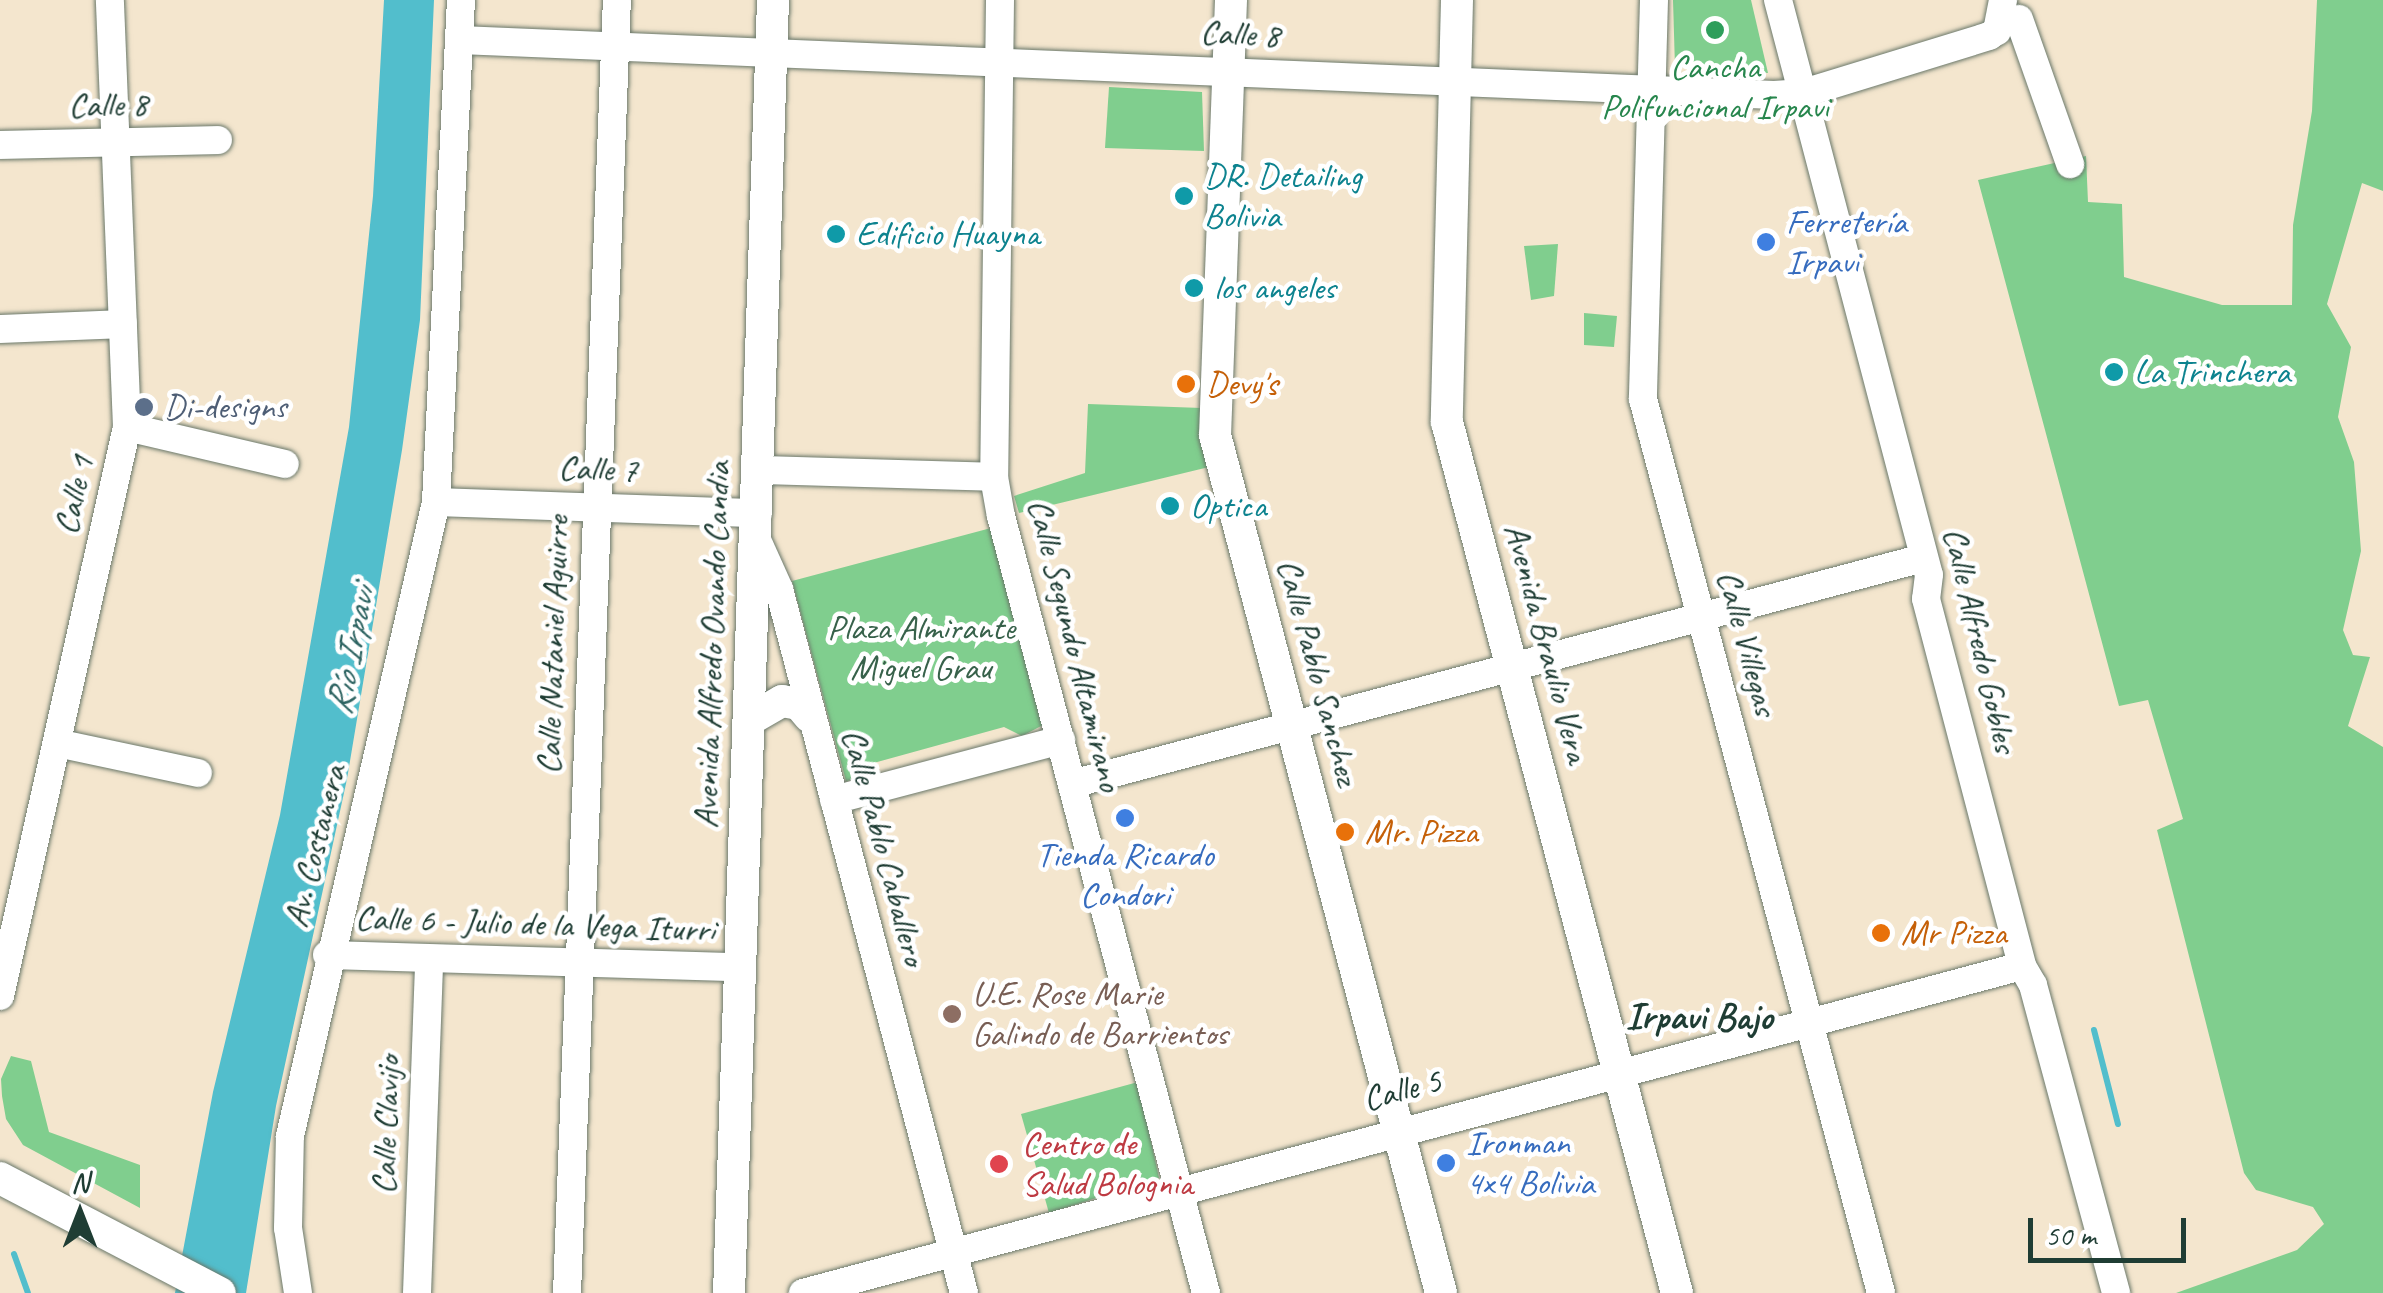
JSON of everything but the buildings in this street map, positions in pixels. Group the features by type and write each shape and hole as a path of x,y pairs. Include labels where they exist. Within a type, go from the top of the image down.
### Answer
{"main road":[{"name":"Avenida Alfredo Ovando Candia","path":"729,1293 773,0"},
{"name":"Calle Pablo Sanchez","path":"1231,0 1215,435 1441,1293"},
{"name":"Avenida Braulio Vera","path":"1458,0 1444,404 1678,1293"},
{"path":"749,720 782,701 798,704 810,716"},
{"path":"0,1178 165,1268 220,1293"}],"street":[{"name":"Calle 1","path":"1,990 128,427 110,0"},
{"name":"Av. Costanera","path":"298,1293 288,1228 290,1136 327,955 436,502 461,0"},
{"name":"Calle Nataniel Aguirre","path":"566,1293 617,0"},
{"name":"Calle Segundo Altamirano","path":"1000,0 994,477 1206,1293"},
{"name":"Calle Villegas","path":"1654,0 1643,398 1881,1293"},
{"name":"Calle Alfredo Gobles","path":"1778,0 1923,558 1926,599 2022,966 2033,985 2116,1293"},
{"name":"Calle 8","path":"460,40 1650,90 1804,92 1988,36 2008,13"},
{"path":"2008,13 2070,164"},
{"name":"Calle 8","path":"0,145 218,140"},
{"path":"0,329 123,324"},
{"path":"128,427 284,464"},
{"path":"760,470 994,477"},
{"name":"Calle 7","path":"436,502 595,506 758,527"},
{"name":"Calle Pablo Caballero","path":"758,527 776,576 964,1293"},
{"path":"1072,784 1923,558"},
{"path":"834,800 1060,740"},
{"path":"57,743 198,773"},
{"name":"Calle 6 - Julio de la Vega Iturri","path":"327,955 740,967"},
{"name":"Calle Clavijo","path":"417,1293 429,959"},
{"name":"Calle 5","path":"803,1293 2022,966"}],"green space":[{"name":"Cancha Polifuncional Irpavi","path":"1673,0 1751,0 1768,73 1675,67"},
{"path":"2317,0 2383,0 2383,191 2362,183 2327,304 2351,347 2338,417 2354,462 2361,551 2343,630 2353,655 2370,657 2348,726 2383,747 2383,1293 2176,1293 2297,1250 2324,1224 2313,1207 2256,1190 2244,1173 2157,830 2183,819 2148,700 2119,706 1978,180 2086,156 2088,202 2122,204 2124,277 2222,305 2292,305 2293,225 2312,111"},
{"path":"1109,87 1202,92 1204,151 1105,148"},
{"path":"1558,244 1554,296 1531,300 1524,246"},
{"path":"1584,313 1617,316 1614,347 1584,345"},
{"path":"1088,404 1202,408 1209,467 1019,513 1014,496 1085,473"},
{"name":"Plaza Almirante Miguel Grau","path":"991,528 1045,724 1022,736 1004,727 870,764 863,778 846,781 792,581"},
{"path":"11,1056 31,1061 49,1132 140,1165 140,1208 23,1145 6,1119 2,1096 1,1079"},
{"path":"1138,1082 1159,1178 1049,1213 1021,1114"}],"water":[{"name":"Río Irpavi","path":"384,0 434,0 420,320 402,450 347,779 276,1106 246,1293 175,1293 213,1092 280,815 349,427 373,196"}],"waterway":[{"path":"2094,1030 2118,1124"},
{"path":"14,1254 28,1293"}],"place":[{"name":"Cancha Polifuncional Irpavi","path":"1715,30"},
{"name":"DR. Detailing Bolivia","path":"1184,196"},
{"name":"Edificio Huayna","path":"836,234"},
{"name":"Ferretería Irpavi","path":"1766,242"},
{"name":"los angeles","path":"1194,288"},
{"name":"La Trinchera","path":"2114,372"},
{"name":"Devy's","path":"1186,384"},
{"name":"Di-designs","path":"144,407"},
{"name":"Optica","path":"1170,506"},
{"name":"Tienda Ricardo Condori","path":"1125,818"},
{"name":"Mr. Pizza","path":"1345,832"},
{"name":"Mr Pizza","path":"1881,933"},
{"name":"U.E. Rose Marie Galindo de Barrientos","path":"952,1014"},
{"name":"Ironman 4x4 Bolivia","path":"1446,1163"},
{"name":"Centro de Salud Bolognia","path":"999,1164"}],"district":[{"name":"Irpavi Bajo","path":"1699,1017"}]}
